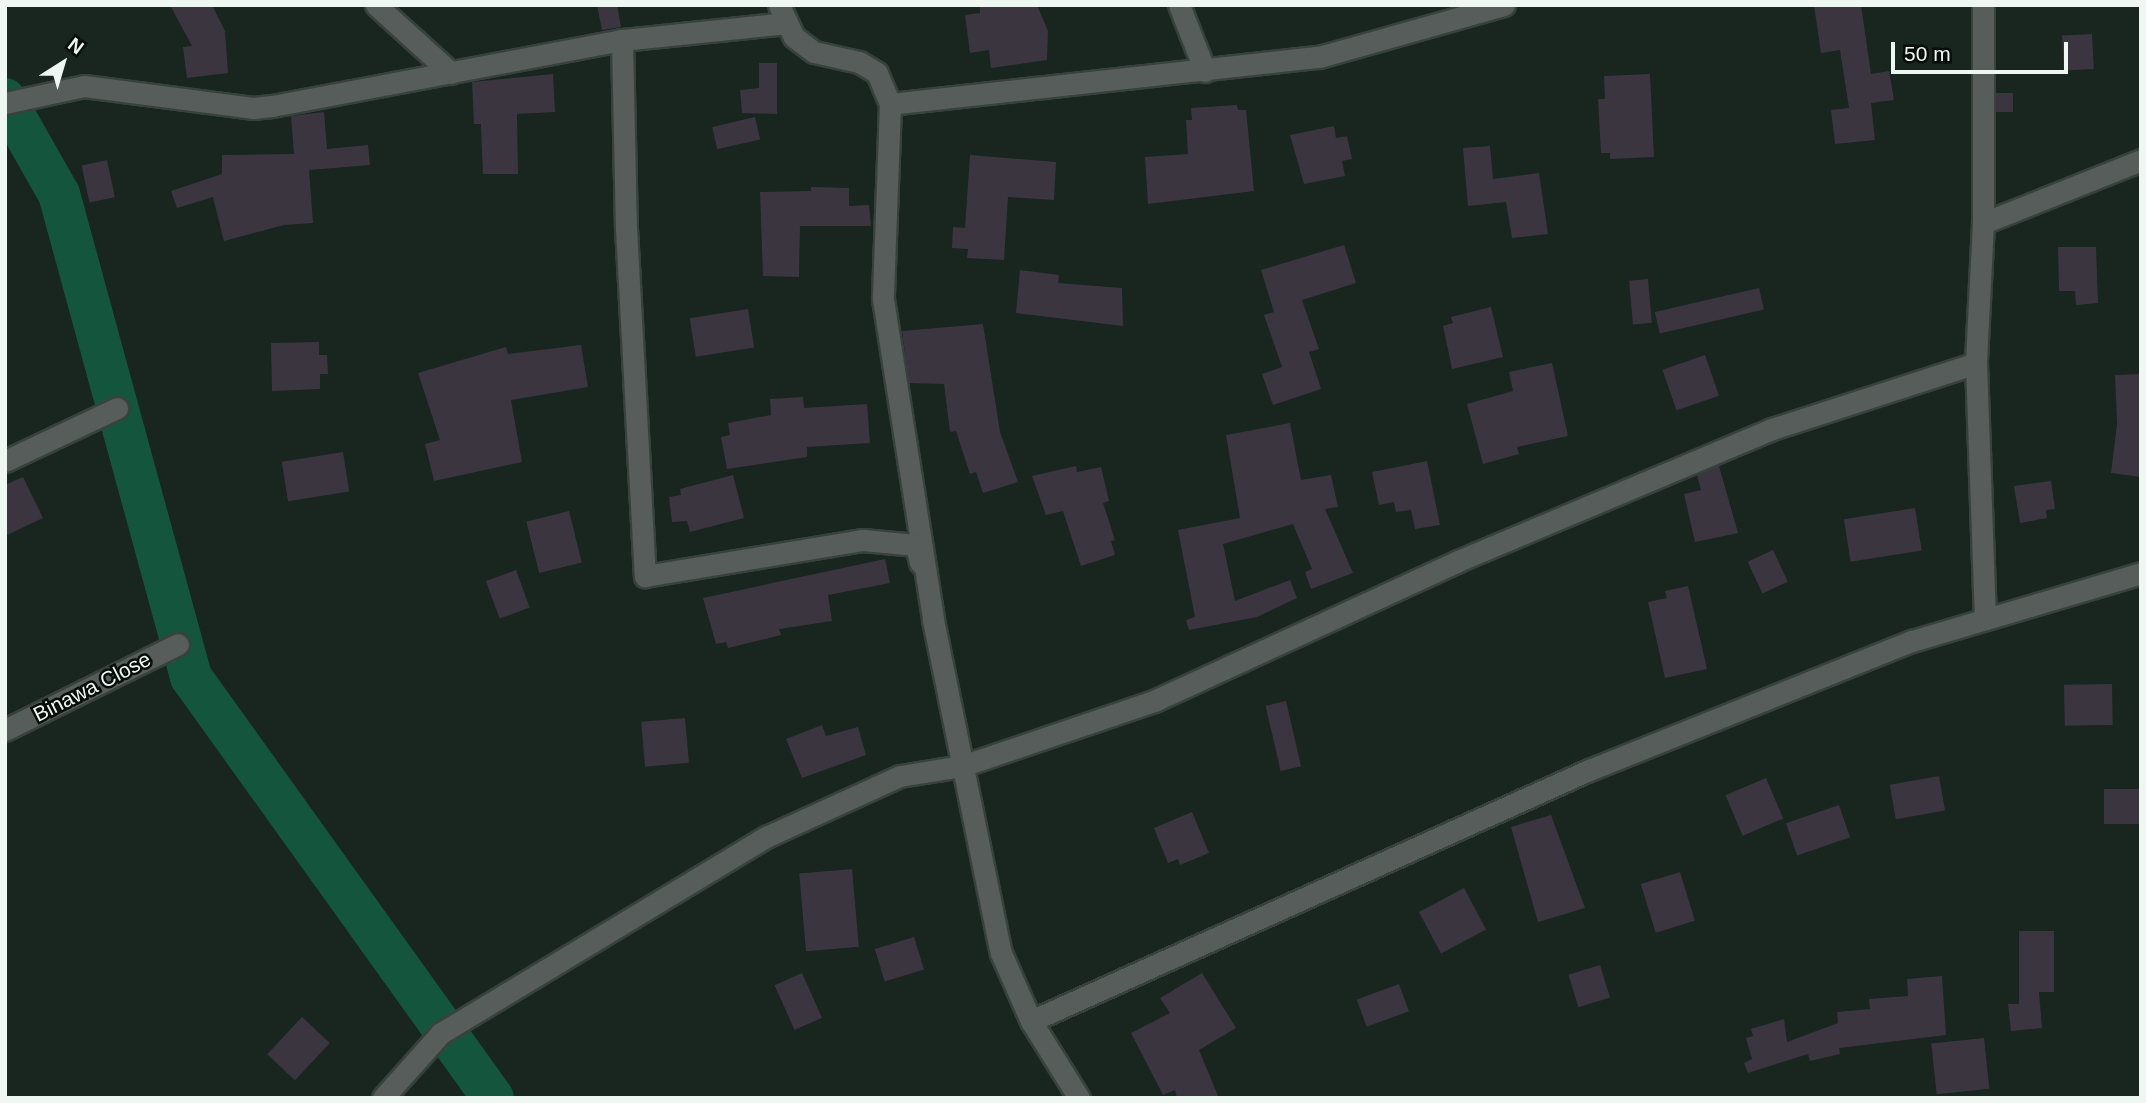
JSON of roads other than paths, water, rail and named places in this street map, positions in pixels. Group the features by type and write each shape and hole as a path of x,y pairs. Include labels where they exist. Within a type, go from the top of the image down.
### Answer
{"street":[{"path":"376,5 451,74"},
{"path":"1179,5 1205,71"},
{"path":"890,104 1319,57 1504,5"},
{"path":"1983,5 1983,223 1976,363 1985,618"},
{"path":"5,103 84,86 262,107 451,74 622,40 782,14 794,37 814,52 859,62 877,73 890,104 883,299 933,620"},
{"path":"622,40 626,228 645,576 863,540 916,545 1001,953 1031,1021 1079,1098"},
{"path":"1983,223 2141,160"},
{"path":"383,1098 441,1033 766,837 900,776 962,766 1154,701 1458,561 1772,429 1976,363"},
{"path":"5,461 117,408"},
{"path":"1031,1021 1589,770 1912,641 2141,573"},
{"name":"Binawa Close","path":"5,730 178,644"}],"waterway":[{"path":"5,99 59,194 191,677 493,1098"}]}
